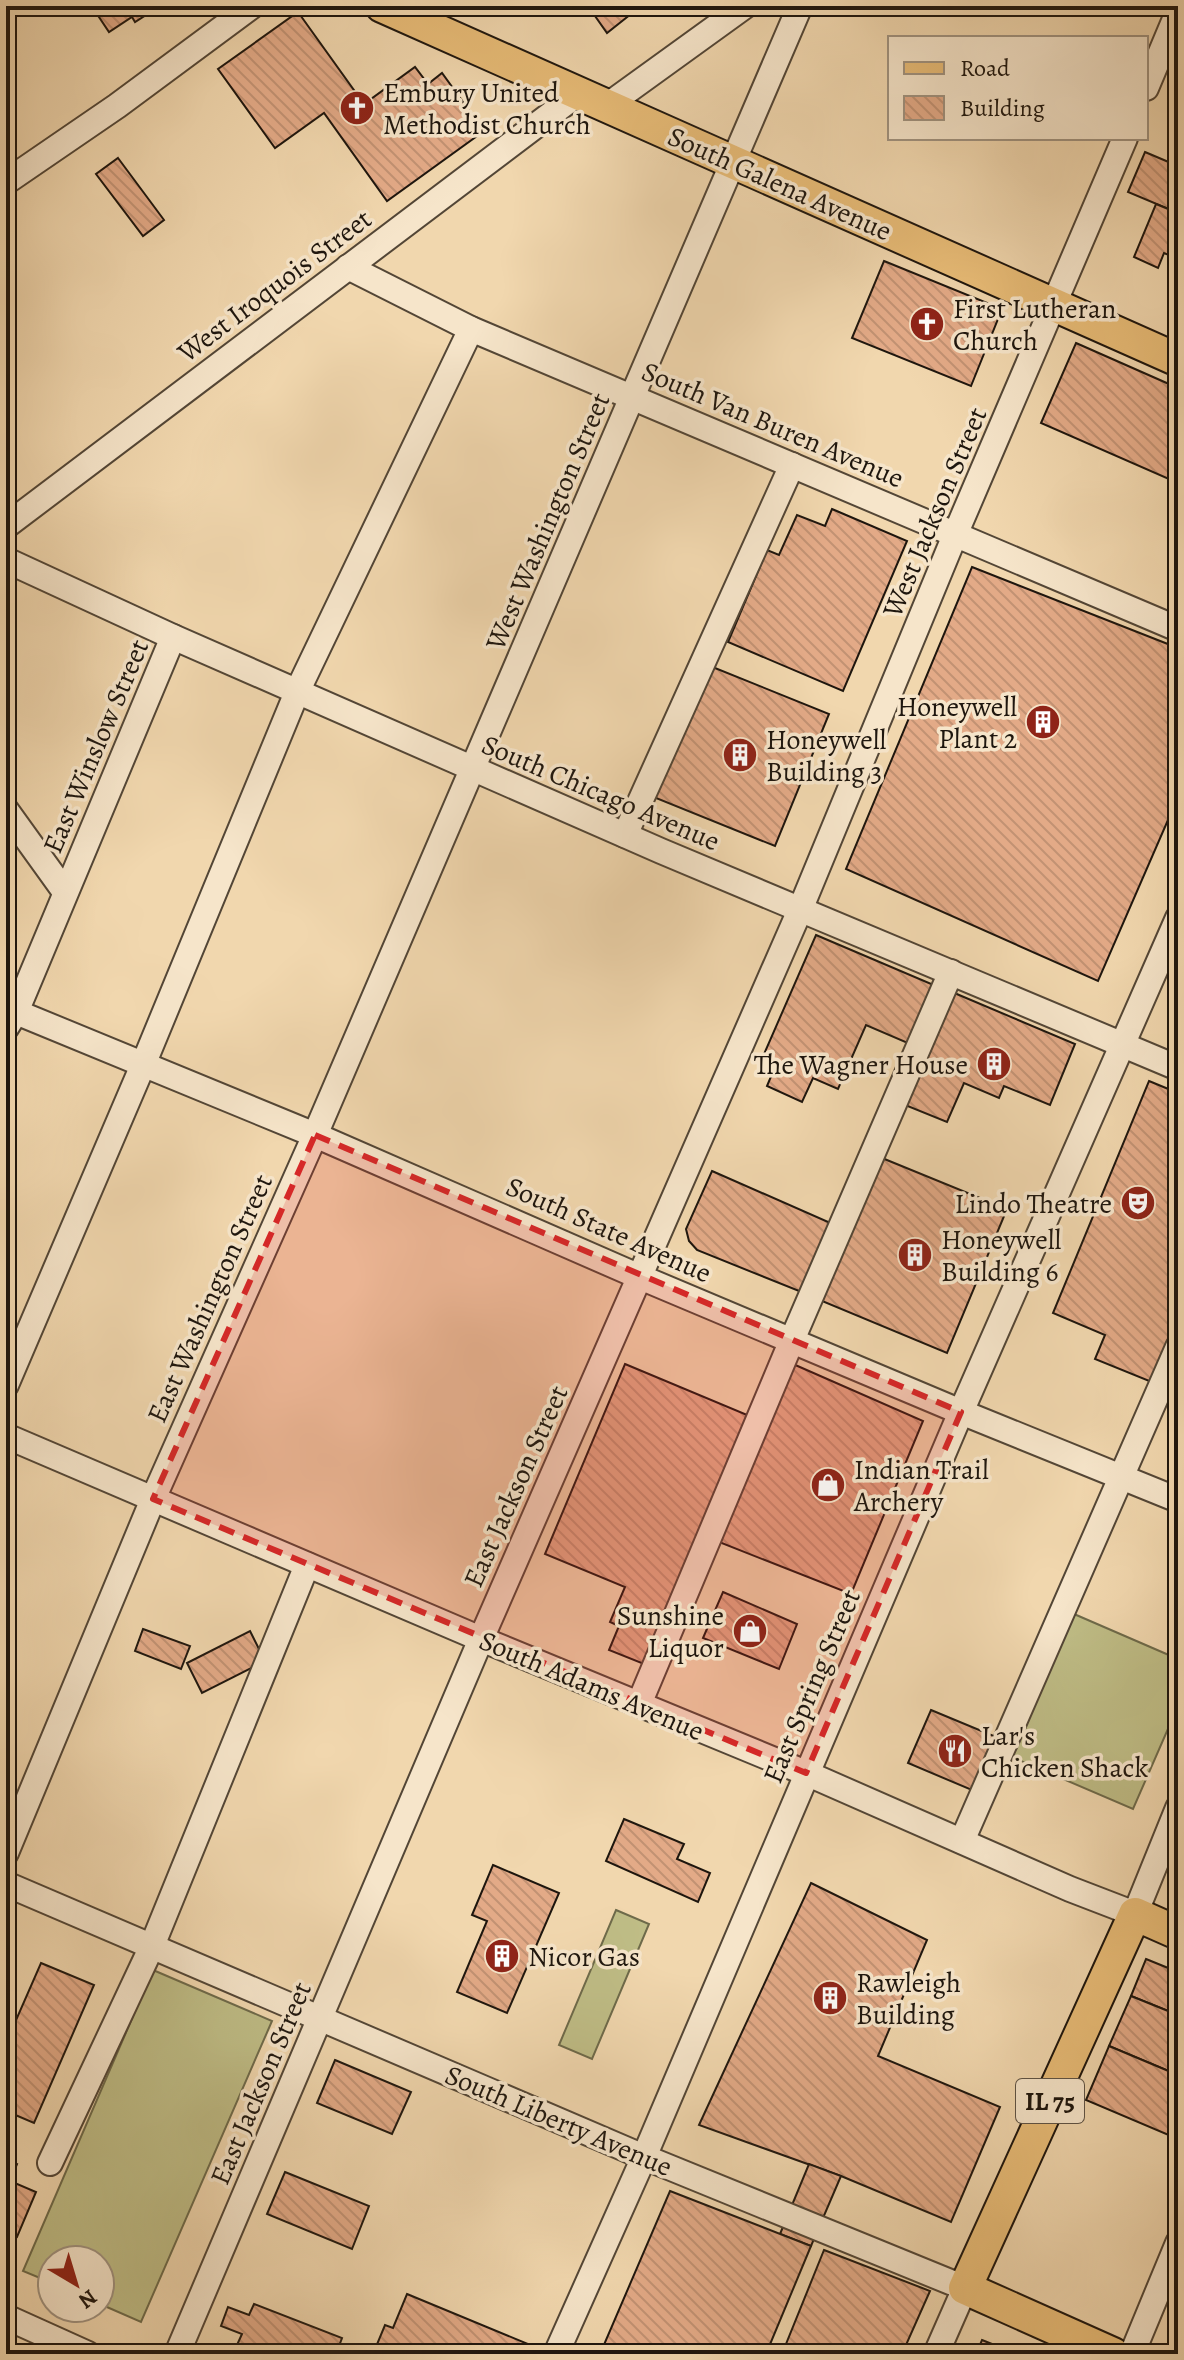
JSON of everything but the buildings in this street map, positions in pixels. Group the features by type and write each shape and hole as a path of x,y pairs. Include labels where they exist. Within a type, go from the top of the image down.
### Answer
{"main road":[{"name":"South Galena Avenue","path":"382,6 1178,360"},
{"name":"South Adams Avenue","path":"1135,1914 1178,1933"},
{"name":"IL 75","path":"965,2288 1135,1914"},
{"name":"South Liberty Avenue","path":"965,2288 1113,2354"}],"street":[{"path":"6,182 117,106 252,6"},
{"name":"West Iroquois Street","path":"6,526 348,267 593,99 745,6"},
{"name":"West Washington Street","path":"472,769 800,6"},
{"path":"1148,83 1178,12"},
{"name":"West Jackson Street","path":"800,910 955,535 1124,140"},
{"name":"South Van Buren Avenue","path":"348,267 471,329 1178,629"},
{"path":"6,1385 143,1065 297,692 471,329"},
{"path":"625,835 792,465"},
{"name":"South Chicago Avenue","path":"6,560 472,769 1178,1068"},
{"name":"East Winslow Street","path":"11,1020 173,637"},
{"name":"East Washington Street","path":"6,1853 153,1499 315,1135 472,769"},
{"path":"6,810 65,892"},
{"name":"East Jackson Street","path":"177,2354 481,1639 800,910"},
{"name":"East Spring Street","path":"556,2354 644,2157 961,1412 1178,918"},
{"path":"639,1704 951,972"},
{"name":"South State Avenue","path":"11,1020 143,1065 315,1135 640,1277 1178,1500"},
{"path":"962,1841 1178,1347"},
{"name":"South Adams Avenue","path":"6,1436 1135,1914"},
{"path":"50,2163 152,1946 307,1565"},
{"path":"1135,1914 1178,1808"},
{"name":"South Liberty Avenue","path":"6,1884 644,2157 965,2288"},
{"path":"1132,2354 1178,2243"},
{"path":"936,2354 965,2288"},
{"path":"6,2317 88,2354"}],"highlighted area":[{"path":"315,1135 961,1412 806,1773 153,1499"}],"shaded area":[{"path":"1074,1614 1178,1659 1178,1706 1133,1809 1012,1757"},
{"path":"616,1910 649,1924 592,2059 559,2045"},
{"path":"153,1970 272,2021 141,2322 116,2311 116,2244 36,2244 36,2276 23,2271"}],"place":[{"name":"Embury United Methodist Church","path":"357,108"},
{"name":"First Lutheran Church","path":"927,324"},
{"name":"Honeywell Plant 2","path":"1043,722"},
{"name":"Honeywell Building 3","path":"740,755"},
{"name":"The Wagner House","path":"994,1064"},
{"name":"Lindo Theatre","path":"1138,1203"},
{"name":"Honeywell Building 6","path":"915,1255"},
{"name":"Indian Trail Archery","path":"828,1485"},
{"name":"Sunshine Liquor","path":"750,1631"},
{"name":"Lar's Chicken Shack","path":"955,1751"},
{"name":"Nicor Gas","path":"502,1956"},
{"name":"Rawleigh Building","path":"830,1998"}]}
